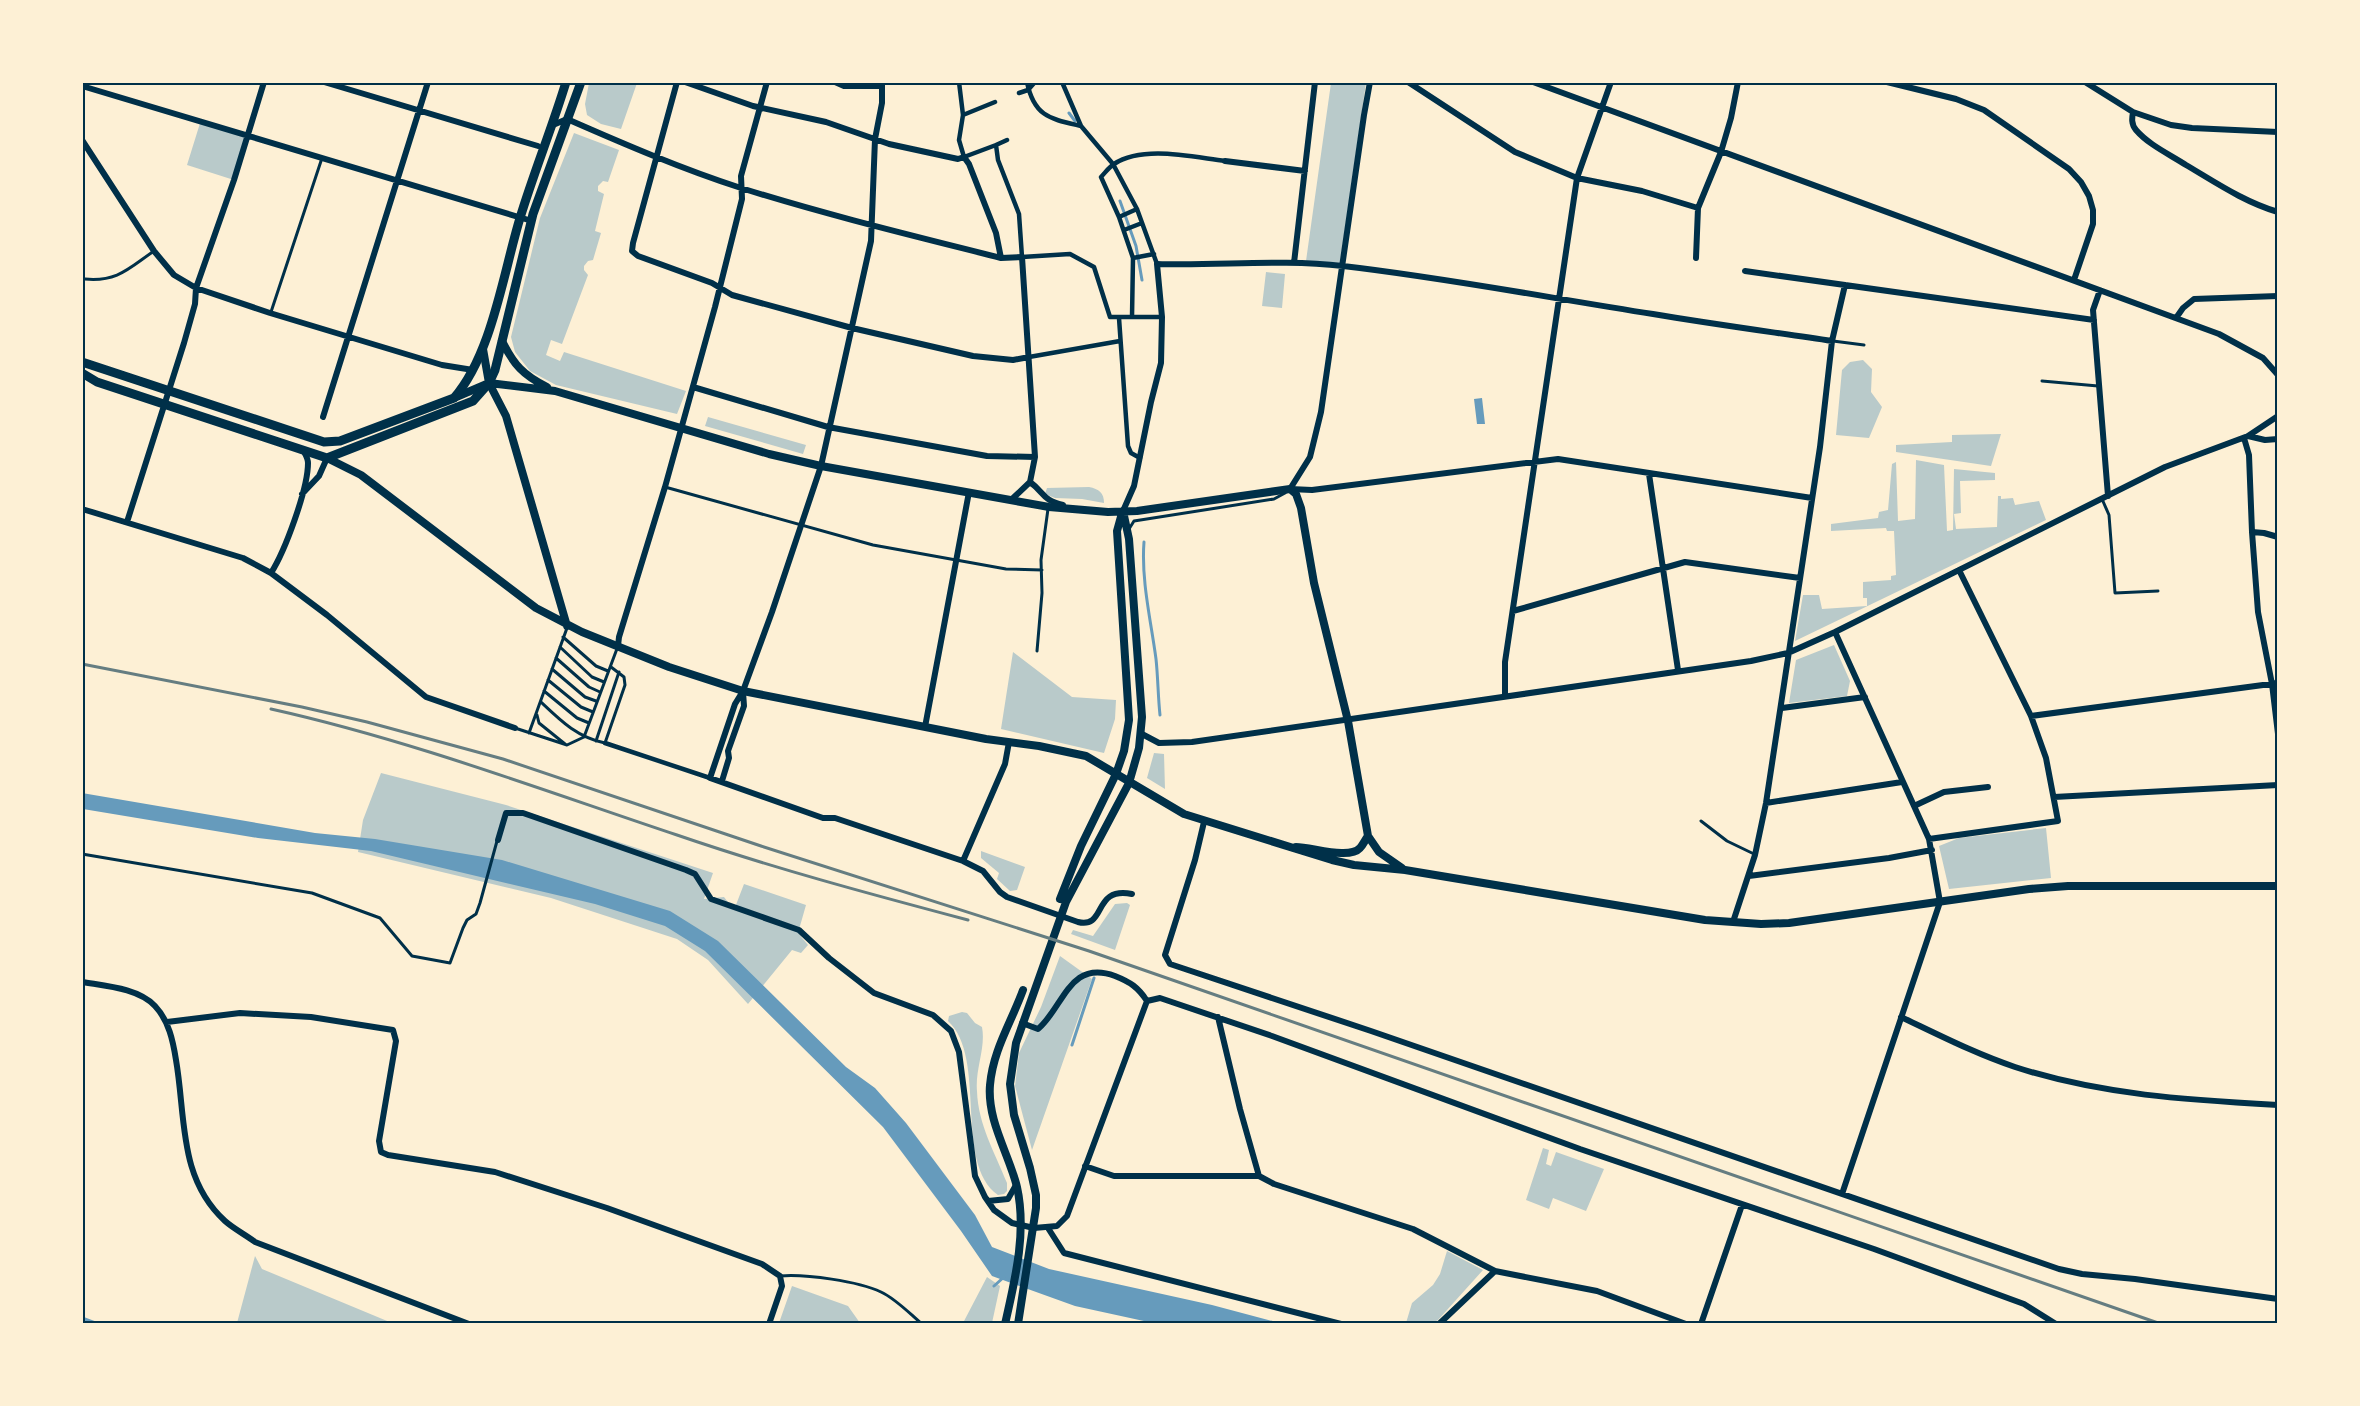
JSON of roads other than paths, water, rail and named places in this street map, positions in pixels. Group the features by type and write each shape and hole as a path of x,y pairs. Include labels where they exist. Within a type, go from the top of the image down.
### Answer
{"main road":[{"path":"454,398 465,385 483,349 520,217 566,82"},
{"path":"327,458 473,400 489,383 497,362 532,221 581,82"},
{"path":"502,341 510,357 526,377 555,391"},
{"path":"483,349 489,383 506,416 567,626"},
{"path":"82,362 324,441 340,441 489,383 555,391 769,454 821,466 1049,507 1123,511 1177,507 1290,489 1296,494 1301,508 1315,588 1348,721 1368,836 1379,852 1405,870"},
{"path":"82,373 97,382 303,449 361,475 536,609 567,626 669,667 743,691 1086,756 1184,814 1290,848 1354,865 1405,870 1733,922 1789,923 2068,886 2277,886"},
{"path":"1123,511 1128,530 1142,734 1129,783"},
{"path":"1116,774 1124,751 1129,720 1118,531 1123,511"},
{"path":"1290,848 1309,847 1349,854 1358,850 1368,836"}],"street":[{"path":"127,522 170,390 195,304 196,288 264,82"},
{"path":"324,82 538,146"},
{"path":"323,417 428,82"},
{"path":"677,82 632,251 638,256 720,288 732,295 852,328 973,356 1013,360 1120,341"},
{"path":"685,82 759,108 826,122 889,144 958,159 1007,140"},
{"path":"618,646 665,488 720,288 742,200 741,176 766,82"},
{"path":"710,777 735,704 743,691 821,466 871,241 874,139 882,103 882,84 844,86 836,82"},
{"path":"960,82 963,115 959,140 996,233 1001,258"},
{"path":"1027,82 1028,90 1039,111 1049,118 1081,126"},
{"path":"1019,93 1028,90 1035,82"},
{"path":"1062,82 1081,126 1113,164 1137,209 1157,264 1162,317 1161,363 1134,486 1123,511"},
{"path":"1294,263 1315,82"},
{"path":"1370,82 1321,412 1310,457 1290,489 1312,490 1534,460 1558,459 1812,498"},
{"path":"1408,82 1515,152 1577,178 1642,191 1698,208"},
{"path":"1533,82 2219,334 2253,351 2271,366 2277,375"},
{"path":"1505,696 1505,662 1577,178 1611,82"},
{"path":"1696,258 1698,208 1721,152 1738,82"},
{"path":"1887,82 1956,99 1984,110 2068,169 2081,182 2089,196 2093,210 2093,224 2074,280"},
{"path":"2085,82 2133,112 2172,125 2277,132"},
{"path":"82,86 532,221"},
{"path":"963,115 995,102"},
{"path":"2133,112 2132,120 2135,129 2156,147 2226,189 2261,207 2277,212"},
{"path":"553,125 567,119 740,188 872,226 1001,258 1070,254 1094,267 1110,317 1162,317"},
{"path":"82,140 154,250 174,275 196,288 442,365 473,369"},
{"path":"996,145 998,160 1018,214 1035,457 1030,482 1011,500"},
{"path":"1132,318 1136,257 1123,215 1101,177 1113,164 1132,156 1151,153 1305,171"},
{"path":"1123,215 1137,209"},
{"path":"1128,228 1142,223"},
{"path":"1136,257 1154,254"},
{"path":"1157,264 1294,263 1342,266 1561,297 1651,314 1832,341"},
{"path":"1745,271 2094,320"},
{"path":"1733,922 1755,855 1767,803 1812,498 1832,341 1845,285"},
{"path":"2100,290 2093,310 2105,497"},
{"path":"2176,318 2194,299 2277,296"},
{"path":"1119,318 1128,446 1131,453 1141,458"},
{"path":"693,387 828,427 987,456 1035,457"},
{"path":"1142,734 1159,743 1192,742 1348,721 1788,653 1835,632 2165,467 2246,437 2277,416"},
{"path":"2246,437 2277,440"},
{"path":"2246,437 2258,612 2275,684 2277,734"},
{"path":"271,573 281,558 302,495 308,460 303,449"},
{"path":"302,495 319,476 327,458"},
{"path":"1650,474 1678,670"},
{"path":"1030,482 1051,502 1080,510"},
{"path":"925,727 969,492"},
{"path":"82,508 243,558 271,573 327,615 426,697 515,728"},
{"path":"2252,532 2277,537"},
{"path":"1513,611 1685,562 1800,578"},
{"path":"1929,839 2058,821 2046,758 2031,716 1959,570"},
{"path":"1835,632 1929,839 1940,902 1842,1194"},
{"path":"2031,716 2275,684"},
{"path":"722,781 729,758 728,751 744,706 743,691"},
{"path":"1782,708 1865,697"},
{"path":"963,861 1005,764 1009,742"},
{"path":"605,743 722,781 823,818 835,818 963,861 983,871 1007,897 1085,924 1091,921 1109,895 1119,891 1132,894"},
{"path":"1018,1323 1034,1228 1036,1194 1014,1115 1010,1084 1016,1043 1081,846 1116,774"},
{"path":"1767,803 1902,782"},
{"path":"1063,900 1129,783"},
{"path":"2054,797 2277,784"},
{"path":"1914,806 1944,792 1988,787"},
{"path":"498,840 506,813 524,813 686,870 695,874 711,899 799,930 829,958 874,993 933,1015 951,1031 959,1052 975,1176 988,1201 1001,1216 1021,1227 1057,1226 1067,1216 1147,1001"},
{"path":"1204,822 1196,860 1165,955 1170,964 1371,1031 2059,1269 2082,1274 2277,1299"},
{"path":"1749,876 1889,858 1932,850"},
{"path":"1172,907 1180,910"},
{"path":"1022,1023 1038,1029 1046,1023 1066,990 1080,977 1096,972 1108,973 1132,983 1147,1001"},
{"path":"82,982 133,993 154,1005 167,1022 177,1065 183,1133 188,1157 199,1188 226,1222 255,1242 469,1323"},
{"path":"1005,1323 1021,1227 1016,1185 995,1125 990,1088 993,1060 1023,990"},
{"path":"1147,1001 1160,998 1218,1017 1508,1123 1874,1249 2024,1304 2056,1323"},
{"path":"167,1022 240,1013 311,1017 393,1030 396,1041 379,1141 381,1152 495,1172 607,1208 762,1264 780,1276 782,1286 769,1323"},
{"path":"1218,1017 1259,1176"},
{"path":"1901,1017 1969,1049 2013,1066 2079,1085 2174,1099 2277,1105"},
{"path":"1085,1166 1114,1176 1259,1176 1274,1184 1413,1229 1495,1271 1588,1288 1666,1320 1686,1323"},
{"path":"988,1201 1008,1199 1016,1185"},
{"path":"1701,1323 1742,1205"},
{"path":"1048,1228 1064,1253 1341,1323"},
{"path":"1439,1323 1495,1271"}],"lane":[{"path":"270,313 323,157"},
{"path":"85,279 103,281 119,275 154,250"},
{"path":"1832,341 1864,345"},
{"path":"2042,381 2098,386"},
{"path":"665,488 873,545 1006,569 1042,570"},
{"path":"1128,530 1134,521 1275,499 1290,489"},
{"path":"2105,497 2109,515 2115,593 2158,591"},
{"path":"1037,651 1042,593 1041,560 1049,507"},
{"path":"529,733 567,626"},
{"path":"540,702 570,730 605,743 625,685 624,677 619,672 597,666 563,637"},
{"path":"515,728 567,745 584,737 618,646"},
{"path":"560,647 592,677 604,682"},
{"path":"556,658 589,687 600,692"},
{"path":"552,669 585,697 597,702"},
{"path":"596,741 619,672"},
{"path":"548,680 581,707 593,712"},
{"path":"544,692 577,718 589,723"},
{"path":"536,715 539,723 567,745"},
{"path":"1701,821 1727,841 1755,855"},
{"path":"82,854 312,893 380,918 412,956 450,963 467,920 476,914 498,840"},
{"path":"780,1276 798,1275 849,1283 881,1292 903,1306 922,1323"}],"water":[{"path":"1482,398 1485,424 1477,424 1474,399"},
{"path":"82,793 315,833 375,839 502,860 670,911 718,941 846,1067 875,1088 906,1123 975,1215 992,1247 1049,1269 1212,1305 1280,1323 1153,1323 1075,1306 992,1276 883,1127 705,951 665,926 595,904 371,851 258,838 83,809"}],"waterway":[{"path":"1069,113 1075,121"},
{"path":"1120,201 1136,246 1142,280"},
{"path":"1144,542 1145,586 1156,659 1160,715"},
{"path":"1072,1045 1094,978"},
{"path":"994,1286 1004,1277"},
{"path":"82,1318 98,1324"}],"railway":[{"path":"82,664 302,707 503,759 761,846 1089,951 2161,1324"},
{"path":"271,709 374,735 476,767 749,859 968,920"}]}
